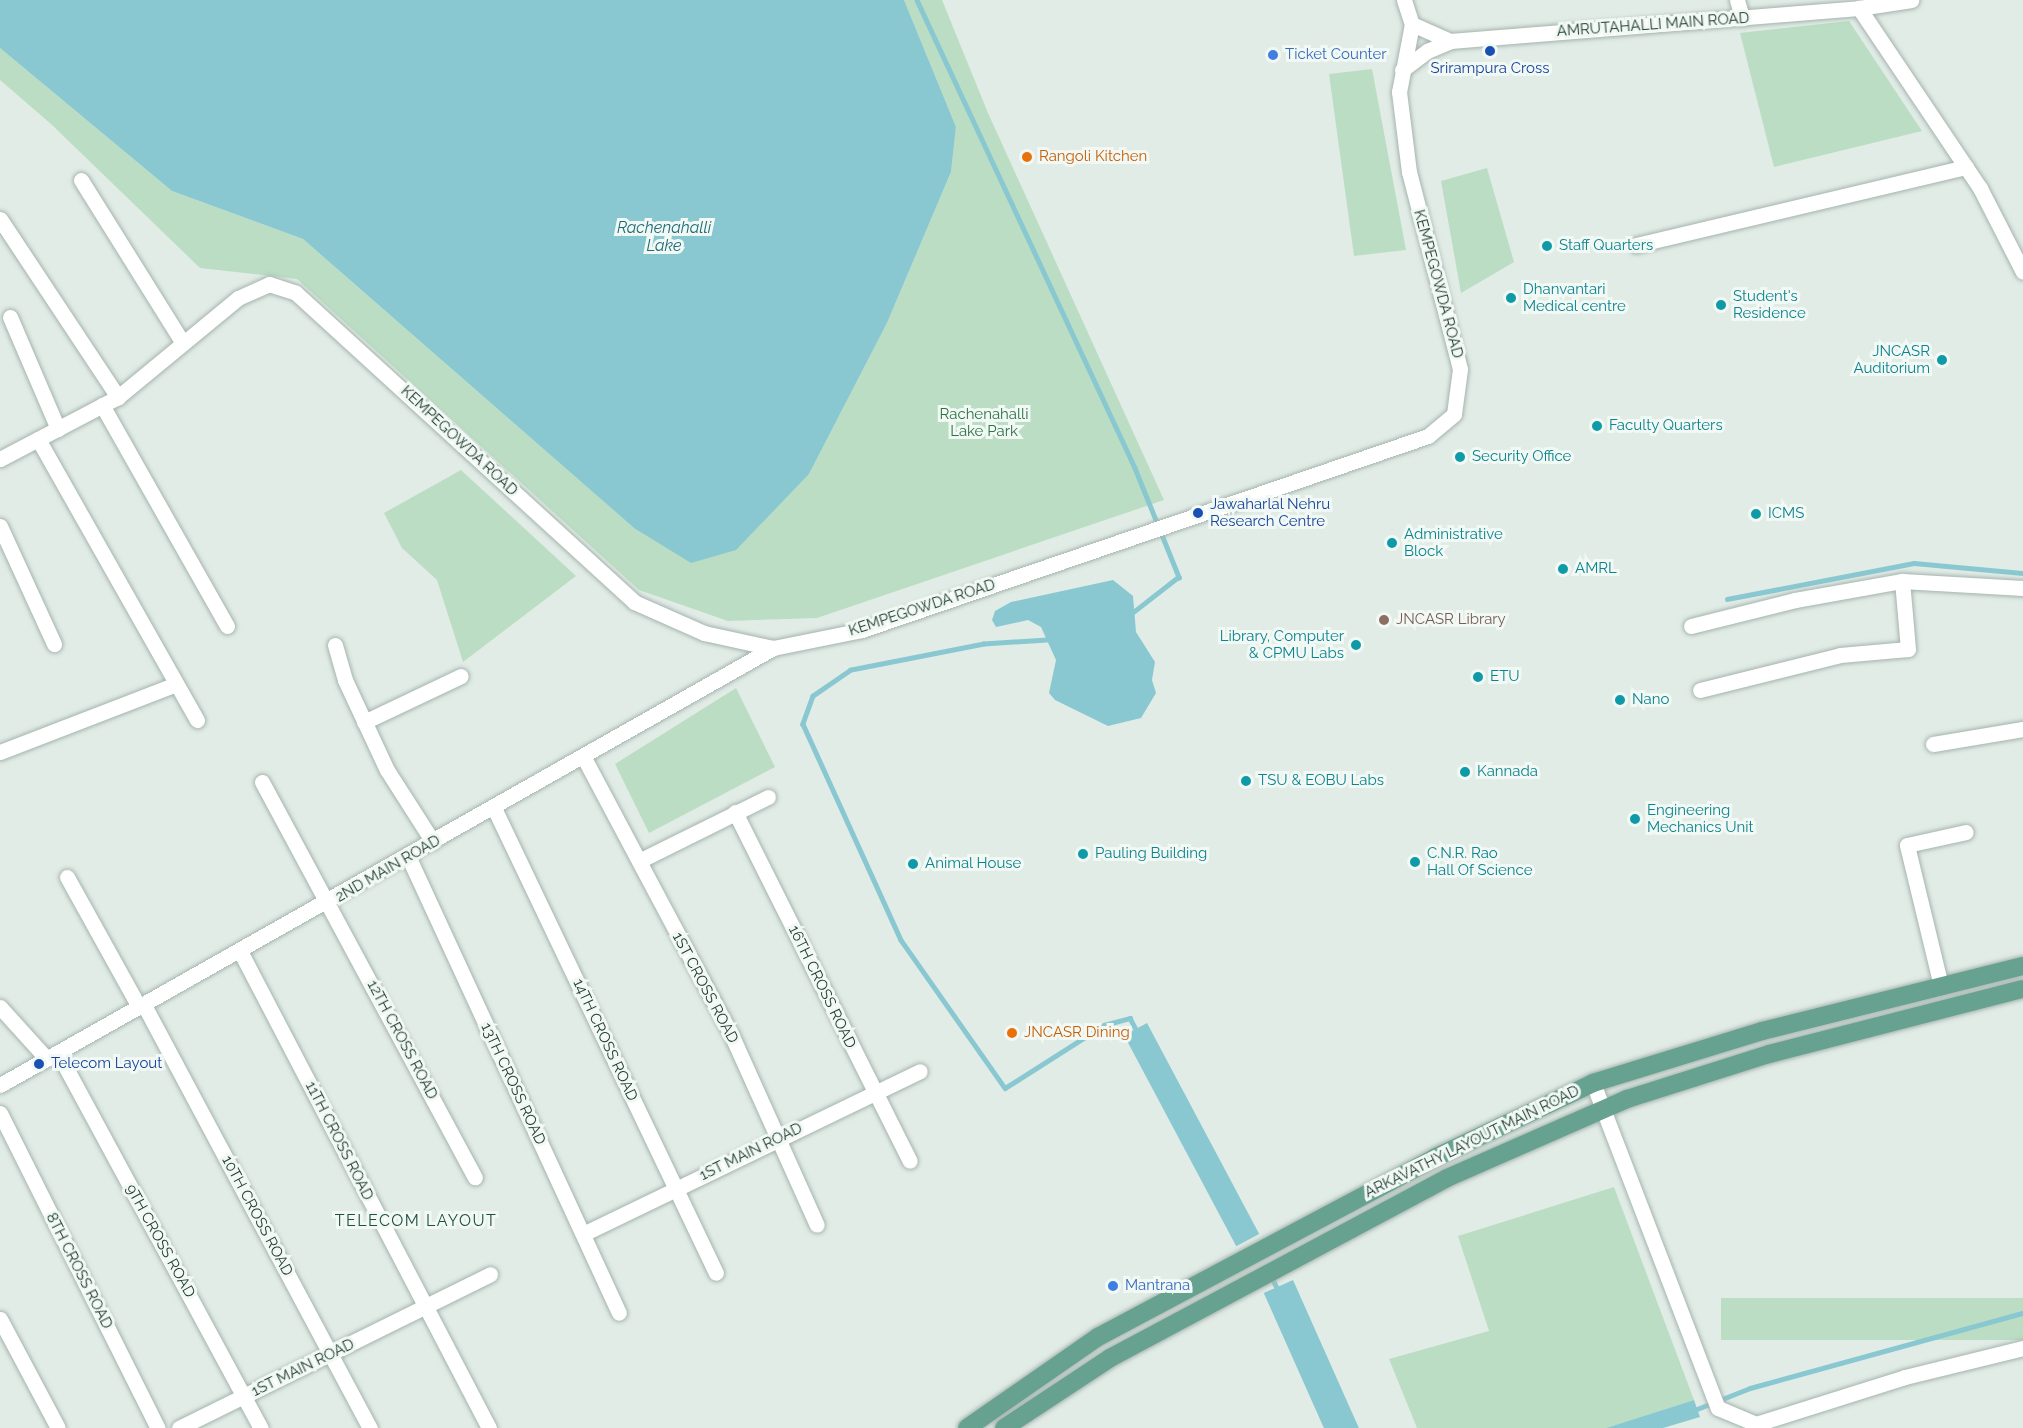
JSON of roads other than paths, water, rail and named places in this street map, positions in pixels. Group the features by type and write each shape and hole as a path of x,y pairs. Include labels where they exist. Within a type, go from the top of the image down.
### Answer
{"main road":[{"name":"ARKAVATHY LAYOUT MAIN ROAD","path":"967,1428 1098,1337 1436,1156 1593,1083 1762,1031 2023,966"},
{"name":"ARKAVATHY LAYOUT MAIN ROAD","path":"1004,1428 1110,1358 1447,1178 1605,1110 1769,1054 2023,989"}],"street":[{"path":"1404,0 1412,24 1450,41"},
{"path":"1737,0 1742,18"},
{"name":"AMRUTAHALLI MAIN ROAD","path":"1402,70 1427,51 1450,41 1858,8 1911,0"},
{"path":"1858,8 1966,167 2023,272"},
{"name":"KEMPEGOWDA ROAD","path":"0,459 118,397 238,298 269,284 296,293 634,602 704,633 773,648 862,630 1168,523 1428,436 1454,414 1460,369 1410,172 1399,92 1412,24"},
{"path":"1636,245 1966,167"},
{"path":"81,180 183,343"},
{"path":"0,219 118,397"},
{"path":"10,317 58,429"},
{"path":"102,405 227,626"},
{"path":"38,439 197,720"},
{"path":"0,526 54,644"},
{"path":"1691,627 1795,600 1902,581 2023,588"},
{"path":"1700,690 1840,655 1908,649 1902,581"},
{"path":"335,645 345,680 387,770 433,842"},
{"name":"2ND MAIN ROAD","path":"0,1085 329,903 773,648"},
{"path":"364,722 461,676"},
{"path":"0,752 176,684"},
{"path":"1933,744 2023,729"},
{"name":"1ST CROSS ROAD","path":"583,756 731,1034 818,1225"},
{"name":"12TH CROSS ROAD","path":"262,782 475,1178"},
{"path":"639,861 768,797"},
{"name":"14TH CROSS ROAD","path":"494,807 716,1273"},
{"name":"16TH CROSS ROAD","path":"735,812 910,1161"},
{"path":"1941,986 1907,845 1966,832"},
{"name":"13TH CROSS ROAD","path":"408,856 619,1312"},
{"name":"10TH CROSS ROAD","path":"67,877 142,1006 370,1428"},
{"name":"11TH CROSS ROAD","path":"240,951 489,1428"},
{"name":"9TH CROSS ROAD","path":"0,1007 52,1056 261,1428"},
{"name":"1ST MAIN ROAD","path":"583,1234 920,1071"},
{"path":"1593,1083 1718,1408 1756,1426 1895,1380 2023,1347"},
{"name":"8TH CROSS ROAD","path":"0,1113 158,1428"},
{"name":"1ST MAIN ROAD","path":"179,1428 427,1309 490,1274"},
{"path":"0,1319 58,1428"}],"water":[{"name":"Rachenahalli Lake","path":"0,0 904,0 956,127 951,172 887,323 809,474 736,550 691,563 634,528 303,239 172,191 0,48"},
{"path":"1113,580 1133,596 1136,632 1155,662 1152,680 1156,693 1141,718 1108,726 1055,700 1049,693 1056,660 1041,627 1028,620 996,627 992,620 995,611 1011,602"},
{"path":"1147,1023 1259,1234 1236,1246 1124,1035"},
{"path":"1293,1280 1359,1428 1324,1428 1264,1293"},
{"path":"1694,1400 1700,1417 1663,1428 1606,1428"}],"waterway":[{"path":"917,0 1135,468 1179,577 1134,612"},
{"path":"1727,599 1914,563 2023,573"},
{"path":"1047,640 984,644 851,670 813,696 803,724 901,940 1005,1088 1104,1025 1130,1018 1137,1031"},
{"path":"1271,1276 1279,1292"},
{"path":"1692,1411 1750,1388 2023,1313"}],"place":[{"name":"Srirampura Cross","path":"1490,51"},
{"name":"Ticket Counter","path":"1273,55"},
{"name":"Rangoli Kitchen","path":"1027,157"},
{"name":"Staff Quarters","path":"1547,246"},
{"name":"Dhanvantari Medical centre","path":"1511,298"},
{"name":"Student's Residence","path":"1721,305"},
{"name":"JNCASR Auditorium","path":"1942,360"},
{"name":"Faculty Quarters","path":"1597,426"},
{"name":"Security Office","path":"1460,457"},
{"name":"Jawaharlal Nehru Research Centre","path":"1198,513"},
{"name":"ICMS","path":"1756,514"},
{"name":"Administrative Block","path":"1392,543"},
{"name":"AMRL","path":"1563,569"},
{"name":"JNCASR Library","path":"1384,620"},
{"name":"Library, Computer & CPMU Labs","path":"1356,645"},
{"name":"ETU","path":"1478,677"},
{"name":"Nano","path":"1620,700"},
{"name":"Kannada","path":"1465,772"},
{"name":"TSU & EOBU Labs","path":"1246,781"},
{"name":"Engineering Mechanics Unit","path":"1635,819"},
{"name":"Pauling Building","path":"1083,854"},
{"name":"C.N.R. Rao Hall Of Science","path":"1415,862"},
{"name":"Animal House","path":"913,864"},
{"name":"JNCASR Dining","path":"1012,1033"},
{"name":"Telecom Layout","path":"39,1064"},
{"name":"Mantrana","path":"1113,1286"}],"district":[{"name":"TELECOM LAYOUT","path":"416,1221"}],"park label":[{"name":"Rachenahalli Lake Park","path":"984,422"}]}
